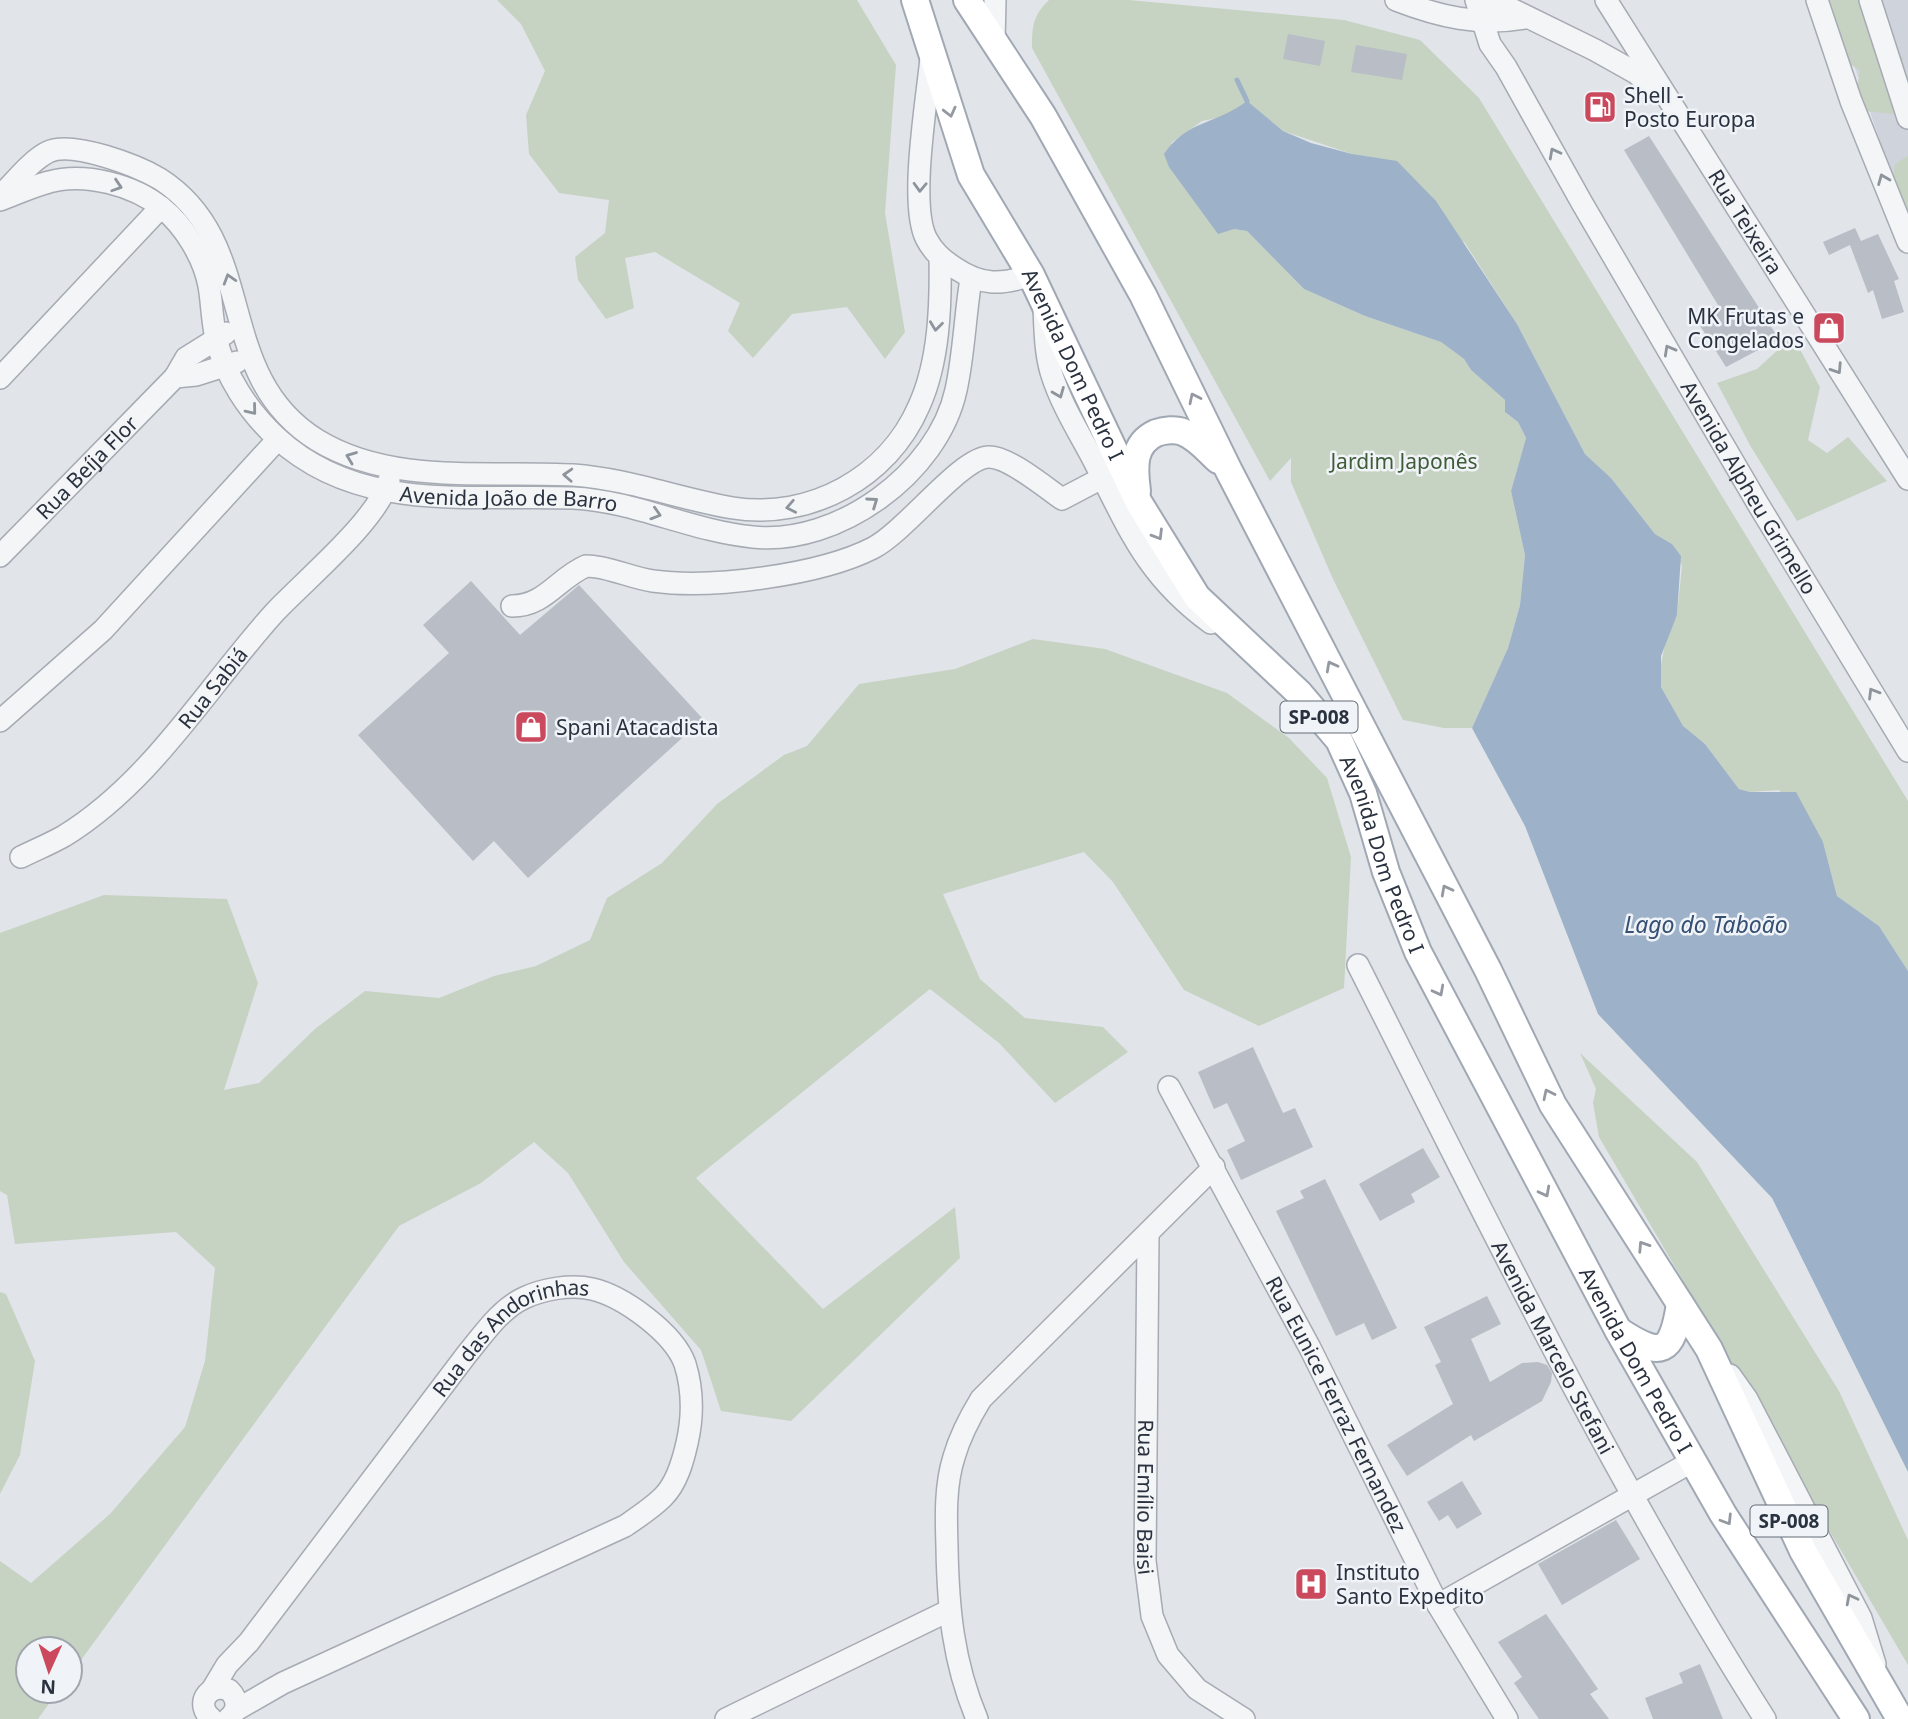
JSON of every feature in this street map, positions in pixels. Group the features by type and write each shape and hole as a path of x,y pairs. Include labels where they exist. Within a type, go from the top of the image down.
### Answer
{"main road":[{"name":"Avenida Dom Pedro I","path":"915,0 932,45 957,139 971,175 1031,275 1093,411 1139,503 1197,597 1267,663 1339,740 1363,793 1386,872 1418,952 1618,1330 1723,1514 1856,1719"},
{"name":"Avenida Dom Pedro I","path":"967,0 1043,116 1143,295 1230,471 1488,970 1553,1105 1709,1349 1803,1551 1900,1719"},
{"path":"1139,503 1134,468 1137,450 1147,437 1161,431 1181,430 1194,437 1230,471"},
{"path":"1618,1330 1644,1348 1657,1349 1669,1342 1676,1331 1680,1304"}],"street":[{"path":"994,44 995,0"},
{"path":"1396,0 1426,5 1440,16 1482,21 1518,20"},
{"path":"1453,17 1465,12 1475,0"},
{"name":"Avenida Alpheu Grimello","path":"1475,0 1490,44 1758,504 1908,751"},
{"path":"1493,0 1518,20 1595,50 1636,73 1672,104"},
{"path":"1817,0 1851,101 1908,242"},
{"path":"1870,0 1908,118"},
{"path":"1595,50 1614,46 1617,36 1608,3"},
{"name":"Rua Teixeira","path":"1608,3 1908,479"},
{"path":"1503,63 1503,33 1518,20"},
{"path":"932,45 919,213 926,238 940,258 971,279 999,283 1031,275"},
{"name":"Avenida João de Barro","path":"41,156 67,148 128,164 160,180 186,201 205,224 221,252 239,328 249,357 266,390 289,417 315,439 345,455 393,468 606,478 734,508 770,511 796,508 826,498 860,479 897,444 919,407 929,376 937,328 940,258"},
{"path":"41,156 50,181 0,198 41,156"},
{"name":"Avenida João de Barro","path":"50,181 99,181 124,188 161,207 197,251 208,282 215,337 226,366 249,408 278,439 341,479 385,493 577,498 622,504 711,531 756,538 819,528 860,511 897,486 925,456 944,422 956,391 971,279"},
{"path":"0,378 161,207"},
{"path":"1044,302 1051,371 1063,402 1138,549 1162,581 1185,604 1267,663"},
{"name":"Rua Beíja Flor","path":"0,556 175,377 186,358 215,337 239,328"},
{"path":"175,377 197,375 249,357"},
{"path":"0,721 103,630 278,439"},
{"path":"512,606 526,606 543,598 575,571 586,566 653,581 678,583 769,576 842,561 874,547 907,524 960,470 975,460 989,457 1004,461 1062,499 1102,478"},
{"path":"385,493 393,468"},
{"name":"Rua Sabiá","path":"21,858 64,836 117,794 190,717 274,614 374,509 385,493"},
{"name":"Avenida Marcelo Stefani","path":"1358,965 1595,1432 1708,1628 1765,1719"},
{"name":"Rua Eunice Ferraz Fernandez","path":"1170,1087 1310,1348 1438,1605 1507,1719"},
{"path":"977,1719 957,1662 948,1611 946,1506 953,1458 963,1431 981,1399 1214,1167"},
{"name":"Rua Emílio Baisi","path":"1148,1235 1145,1561 1152,1616 1168,1655 1197,1689 1244,1719"},
{"name":"Rua das Andorinhas","path":"190,1719 222,1704 283,1684 625,1526 664,1496 682,1464 691,1428 692,1394 684,1361 658,1328 628,1305 592,1289 559,1287 523,1298 493,1323 249,1642 227,1665 222,1704"},
{"path":"1438,1605 1693,1461"},
{"path":"726,1719 751,1714 948,1611"}],"shaded area":[{"path":"1832,0 1908,0 1908,219 1898,194"}],"green space":[{"path":"497,0 857,0 896,65 885,213 905,332 885,359 847,307 792,314 753,358 728,331 740,303 655,252 625,258 634,308 606,319 578,280 575,257 605,233 609,200 559,193 529,154 526,115 545,71 521,24"},
{"name":"Jardim Japonês","path":"1049,0 1129,0 1344,20 1420,40 1479,98 1908,801 1908,971 1879,926 1837,896 1823,842 1779,790 1750,792 1739,789 1705,744 1683,727 1661,687 1659,675 1666,639 1677,615 1682,566 1672,544 1655,534 1611,478 1585,454 1517,324 1465,243 1352,154 1283,131 1247,102 1227,116 1202,121 1171,143 1234,229 1247,231 1304,289 1365,316 1441,342 1464,359 1471,370 1505,400 1505,412 1518,422 1526,438 1511,491 1525,555 1520,605 1508,648 1472,728 1444,728 1403,720 1333,579 1291,482 1291,458 1270,481 1032,48 1035,22"},
{"path":"1825,0 1878,0 1885,54 1903,58 1894,114 1864,111 1856,94 1860,70 1844,61"},
{"path":"1908,156 1908,222 1892,187 1895,164"},
{"path":"1793,336 1820,387 1808,440 1827,453 1848,437 1887,481 1797,521 1751,447 1717,383 1757,369"},
{"path":"1033,639 1105,649 1227,693 1289,738 1327,778 1351,857 1344,988 1259,1026 1184,990 1113,882 1084,852 943,894 980,979 1025,1018 1103,1027 1128,1052 1055,1103 999,1043 930,989 696,1178 823,1309 955,1207 960,1258 791,1421 721,1411 701,1350 624,1262 568,1173 534,1142 481,1183 399,1226 84,1656 84,1635 14,1635 14,1705 48,1705 38,1719 0,1719 0,1561 31,1583 110,1514 185,1427 205,1361 215,1268 176,1232 15,1244 7,1195 0,1191 0,933 104,895 227,899 258,983 224,1090 259,1083 315,1029 365,991 439,998 494,976 536,966 590,940 607,898 662,863 717,804 784,755 807,746 859,684 955,669"},
{"path":"1580,1053 1697,1162 1839,1391 1908,1540 1908,1665 1599,1137 1593,1103 1596,1089"},
{"path":"0,1292 6,1294 35,1361 20,1455 0,1494"}],"water":[{"name":"Lago do Taboão","path":"1247,101 1283,131 1311,143 1352,154 1397,161 1436,201 1517,324 1585,454 1611,478 1655,534 1672,544 1681,556 1677,615 1661,656 1661,687 1683,726 1705,744 1739,789 1750,792 1796,792 1823,842 1837,896 1879,926 1908,971 1908,1472 1772,1198 1598,1014 1525,826 1472,728 1508,648 1520,605 1525,555 1511,491 1526,438 1518,422 1505,412 1505,400 1471,370 1464,359 1441,342 1365,316 1304,289 1247,231 1234,229 1218,234 1169,167 1164,154 1192,128"}],"building":[{"path":"1288,34 1325,41 1320,66 1283,59"},
{"path":"1356,45 1407,54 1402,80 1351,72"},
{"path":"1649,136 1779,339 1726,367 1694,316 1718,305 1624,150"},
{"path":"1855,228 1861,241 1878,234 1899,279 1894,281 1904,312 1882,319 1873,290 1868,293 1850,245 1829,255 1823,242"},
{"name":"Spani Atacadista","path":"471,581 520,635 579,585 703,719 528,878 494,841 473,861 358,735 449,653 423,625"},
{"path":"1253,1047 1283,1113 1295,1108 1313,1147 1241,1180 1227,1150 1245,1141 1227,1103 1214,1109 1198,1072"},
{"path":"1423,1148 1440,1177 1411,1194 1415,1202 1380,1221 1359,1184"},
{"path":"1325,1179 1397,1328 1372,1340 1364,1323 1336,1336 1276,1211 1304,1198 1300,1191"},
{"path":"1487,1296 1501,1324 1471,1339 1490,1382 1522,1363 1538,1362 1547,1365 1552,1373 1551,1382 1542,1401 1474,1441 1471,1435 1407,1476 1387,1445 1453,1404 1435,1365 1441,1362 1424,1327"},
{"path":"1462,1481 1482,1514 1457,1529 1448,1515 1439,1521 1427,1502"},
{"path":"1616,1520 1640,1559 1562,1605 1538,1564"},
{"path":"1546,1614 1598,1689 1590,1694 1609,1719 1539,1719 1514,1683 1522,1677 1498,1642"},
{"path":"1700,1664 1723,1719 1653,1719 1645,1698 1683,1683 1679,1673"}],"waterway":[{"path":"1237,80 1247,101"}],"place":[{"name":"Shell - Posto Europa","path":"1600,107"},
{"name":"MK Frutas e Congelados","path":"1829,328"},
{"name":"Spani Atacadista","path":"531,727"},
{"name":"Instituto Santo Expedito","path":"1311,1584"}]}
